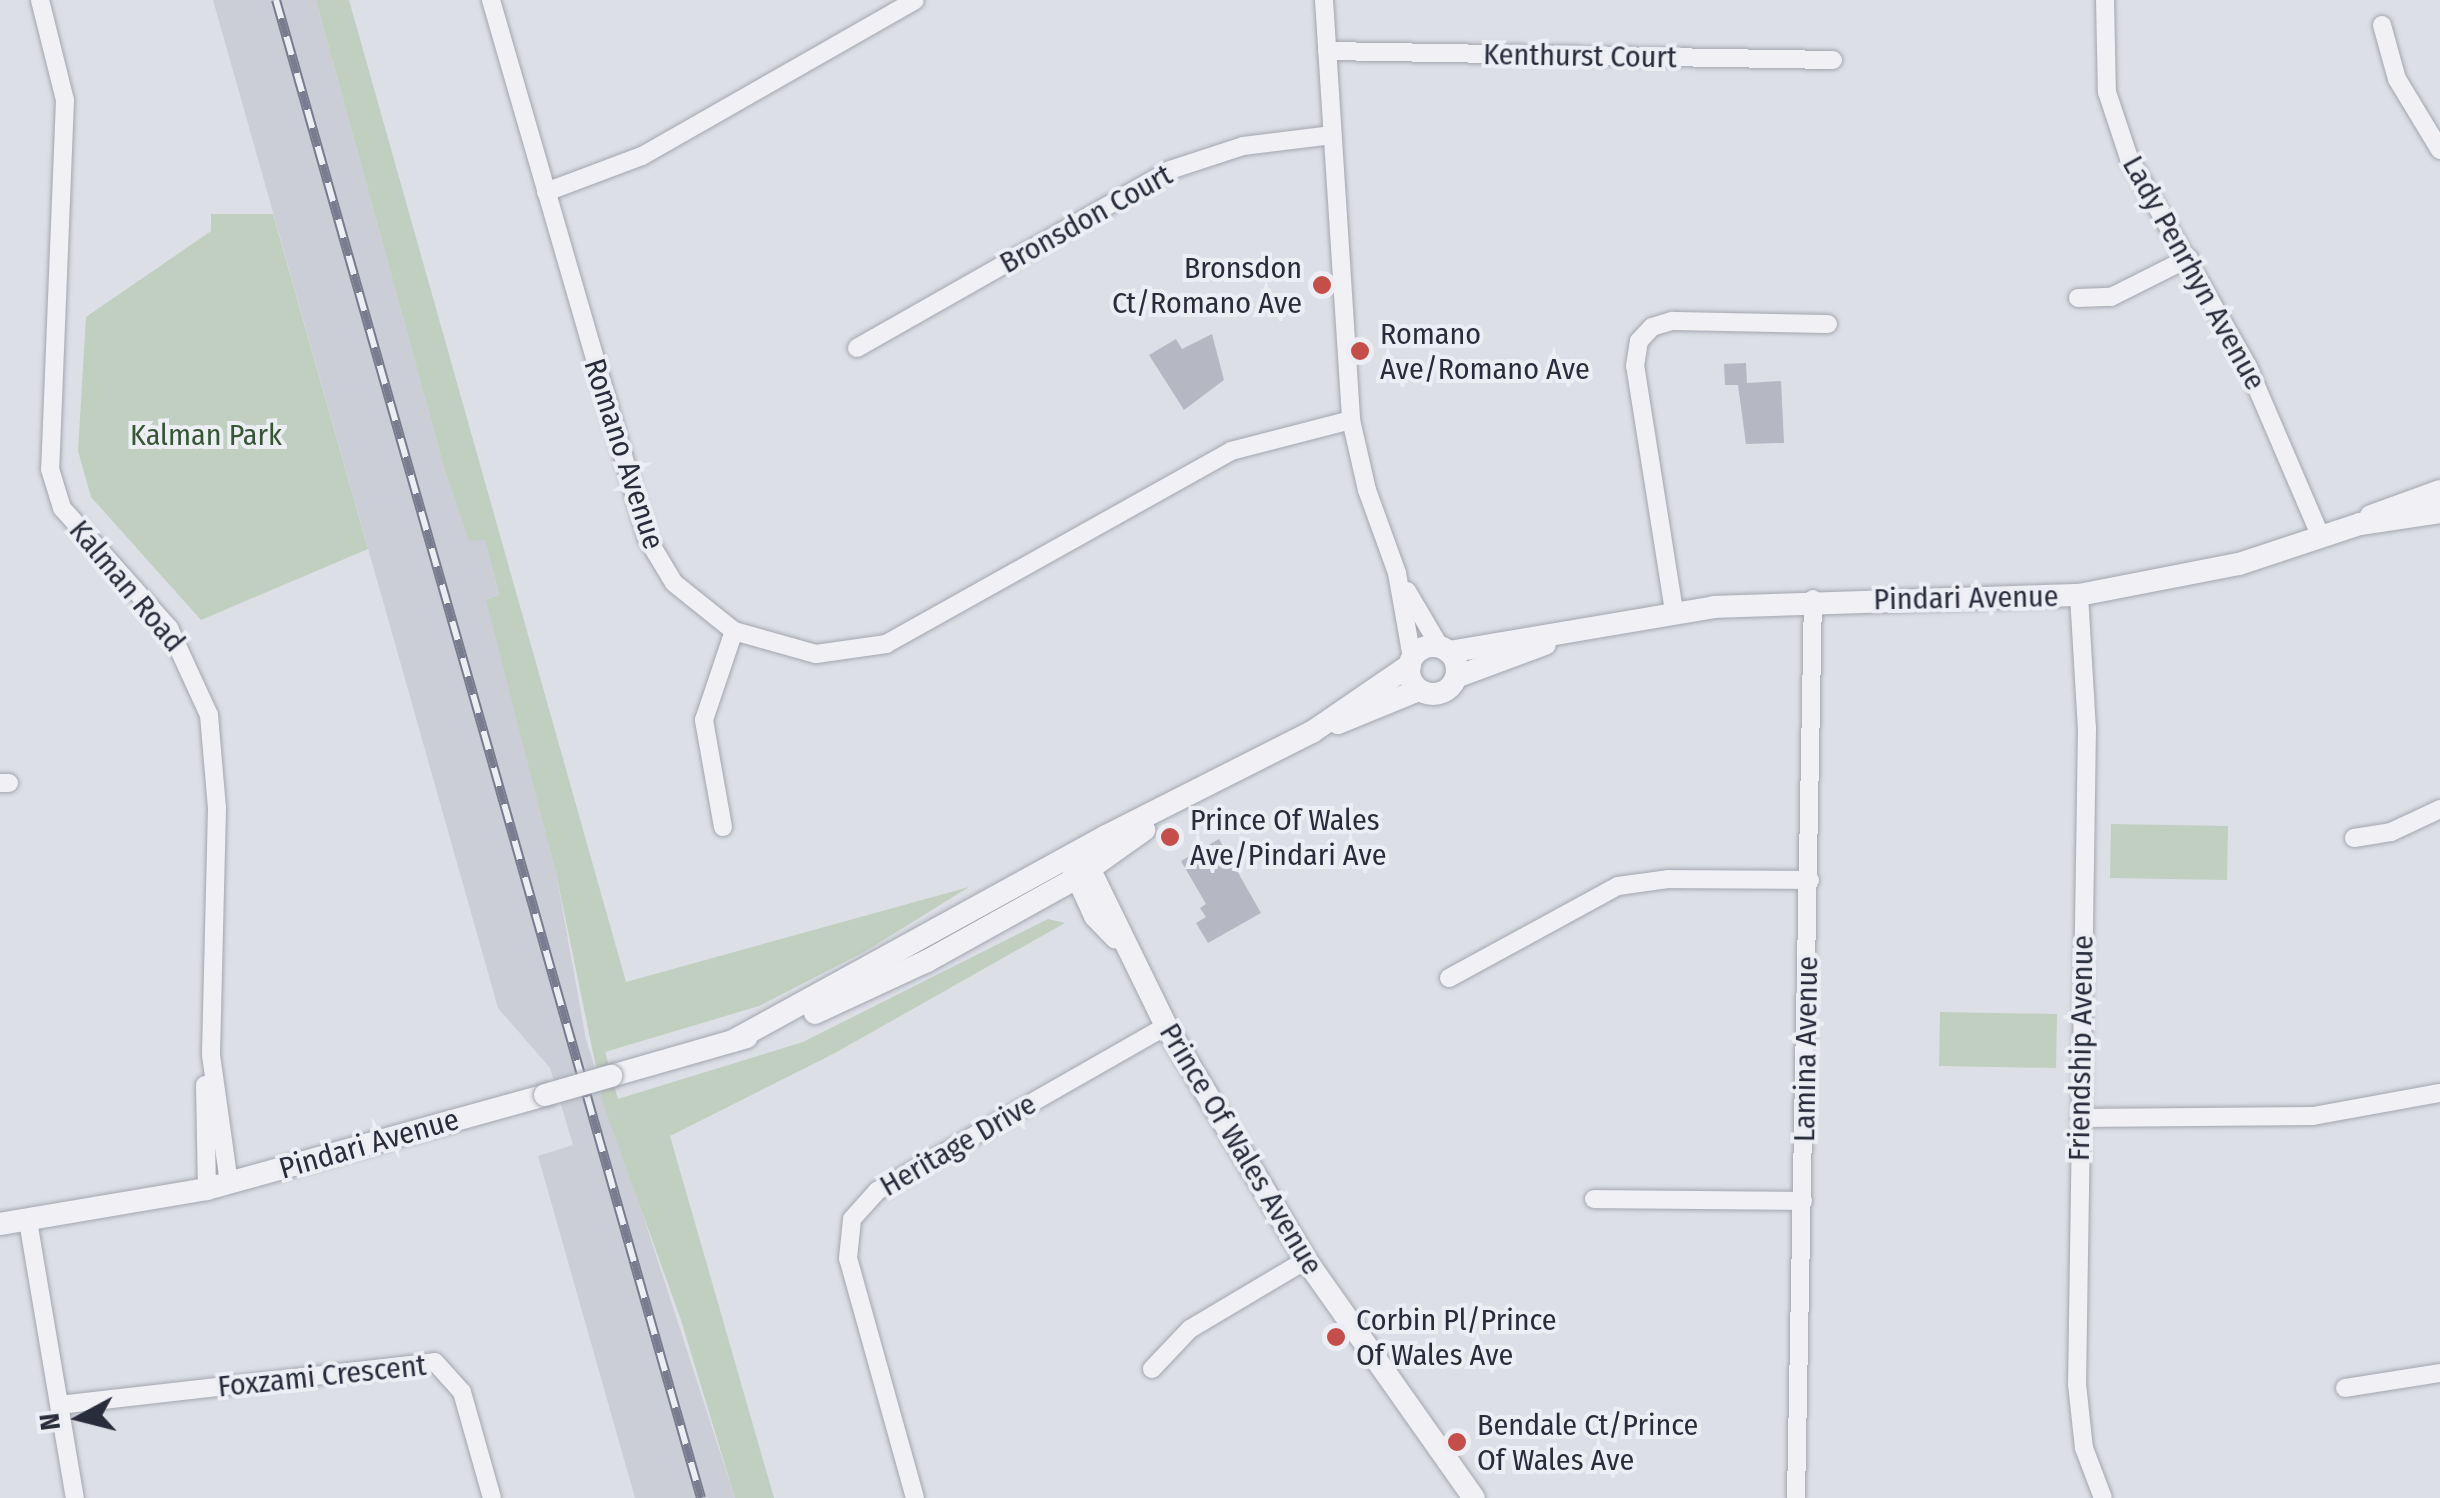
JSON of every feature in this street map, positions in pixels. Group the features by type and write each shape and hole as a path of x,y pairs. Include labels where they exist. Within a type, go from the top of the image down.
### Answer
{"street":[{"name":"Kalman Road","path":"40,0 65,100 50,469 74,524 169,628 209,715 217,788 211,1054 202,1122 218,1186"},
{"name":"Romano Avenue","path":"492,0 647,538 674,583 734,632 816,654 886,644 1231,451 1351,420"},
{"path":"546,192 642,156 915,0"},
{"path":"1324,0 1351,420 1397,573 1419,690 1441,693 1456,677 1397,573"},
{"name":"Lady Penrhyn Avenue","path":"2105,0 2103,60 2116,125 2248,367 2321,538"},
{"path":"2382,25 2396,80 2440,150"},
{"name":"Kenthurst Court","path":"1327,51 1833,60"},
{"name":"Bronsdon Court","path":"857,348 1170,170 1243,146 1332,135"},
{"path":"2078,298 2111,297 2189,258"},
{"path":"1674,611 1635,366 1639,341 1652,328 1672,321 1828,324"},
{"name":"Pindari Avenue","path":"2360,524 2384,506 2440,493"},
{"name":"Pindari Avenue","path":"1444,650 1566,634 1674,611 1813,599 2080,595 2200,573 2360,524 2440,512"},
{"name":"Friendship Avenue","path":"2080,595 2087,728 2078,1417 2103,1498"},
{"name":"Lamina Avenue","path":"1796,1498 1813,599"},
{"path":"723,827 704,720 734,632"},
{"name":"Pindari Avenue","path":"1456,677 1566,634"},
{"path":"1411,662 1425,648 1444,650"},
{"name":"Pindari Avenue","path":"0,1224 218,1186 733,1041 1078,867 1184,802 1312,732 1411,662"},
{"name":"Pindari Avenue","path":"1312,732 1419,690"},
{"path":"2354,838 2391,832 2440,809"},
{"name":"Prince Of Wales Avenue","path":"1078,867 1166,1026 1306,1260 1463,1494"},
{"path":"1449,978 1618,886 1668,879 1810,880"},
{"name":"Heritage Drive","path":"916,1498 848,1258 852,1218 876,1191 1166,1026"},
{"path":"2080,1118 2313,1116 2440,1093"},
{"path":"1594,1199 1803,1202"},
{"path":"28,1220 74,1498"},
{"path":"1152,1370 1190,1329 1306,1260"},
{"name":"Foxzami Crescent","path":"59,1405 436,1362 462,1392 492,1498"},
{"path":"2345,1388 2440,1373"}],"shaded area":[{"path":"213,0 316,0 445,471 469,540 485,539 499,596 487,599 556,873 586,1040 735,1498 635,1498 538,1156 573,1145 550,1068 498,1008"}],"green space":[{"path":"316,0 349,0 626,982 969,887 866,951 759,1006 605,1052 618,1099 803,1042 1048,919 1065,923 835,1053 670,1136 774,1498 735,1498 681,1320 604,1106 556,873 486,600 499,595 485,540 469,541 445,471"},
{"name":"Kalman Park","path":"211,214 273,214 368,549 201,620 91,497 78,451 86,317 211,231"},
{"path":"2111,824 2228,826 2227,880 2110,878"},
{"path":"1940,1012 2057,1014 2056,1068 1939,1066"}],"building":[{"path":"1212,334 1224,380 1184,410 1149,355 1176,339 1182,349"},
{"path":"1746,363 1747,383 1781,381 1784,443 1746,444 1738,385 1725,385 1724,364"},
{"path":"1219,839 1261,913 1208,943 1196,923 1206,917 1200,908 1206,904 1181,861"}],"railway":[{"path":"276,0 701,1498"}],"place":[{"name":"Bronsdon Ct/Romano Ave","path":"1322,285"},
{"name":"Romano Ave/Romano Ave","path":"1360,351"},
{"name":"Prince Of Wales Ave/Pindari Ave","path":"1170,837"},
{"name":"Corbin Pl/Prince Of Wales Ave","path":"1336,1337"},
{"name":"Bendale Ct/Prince Of Wales Ave","path":"1457,1442"}]}
